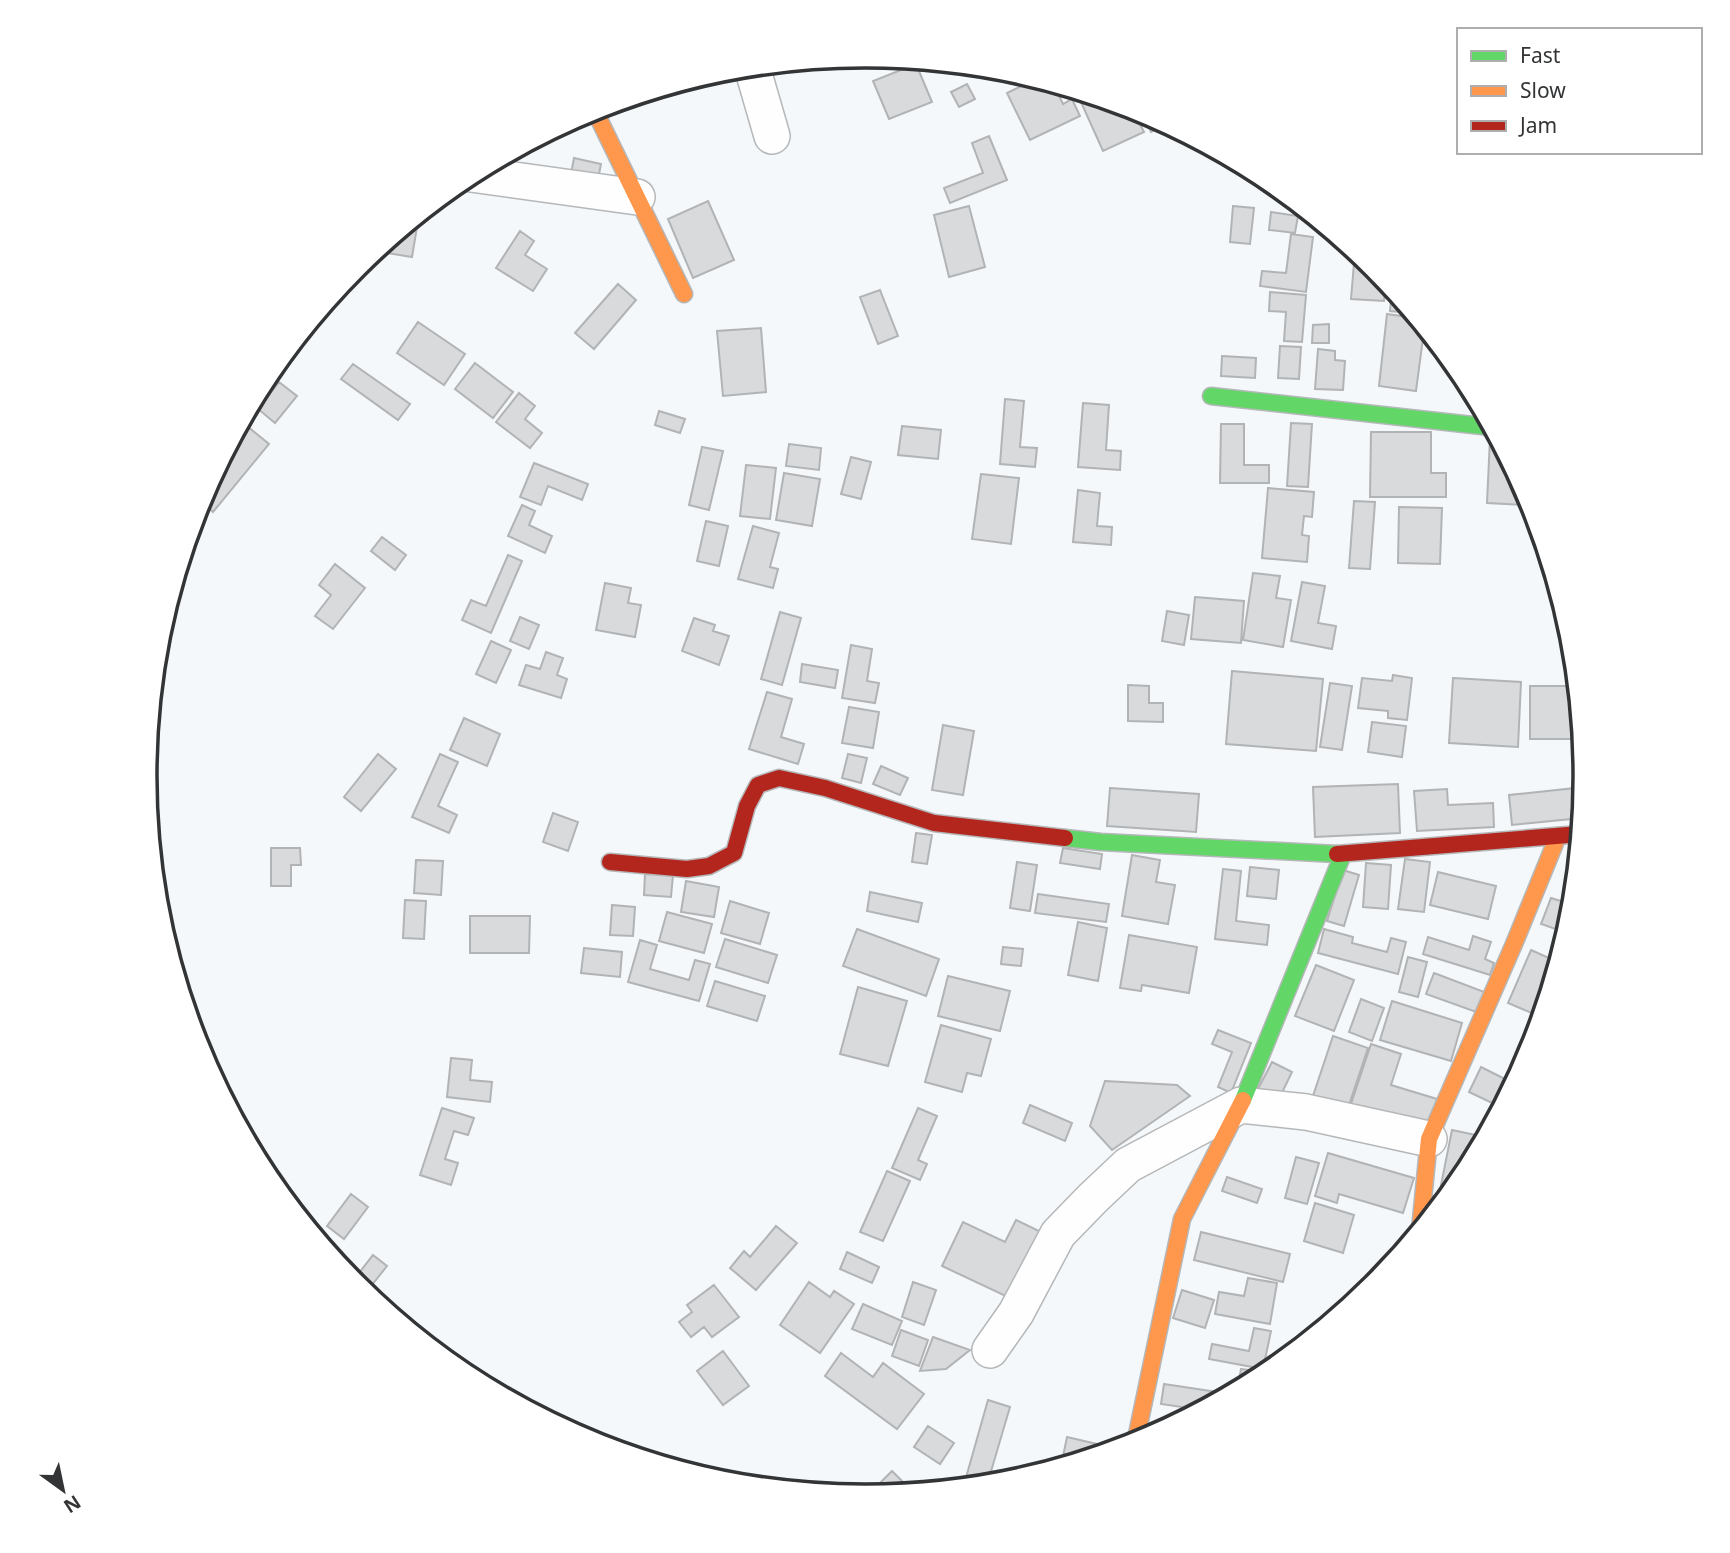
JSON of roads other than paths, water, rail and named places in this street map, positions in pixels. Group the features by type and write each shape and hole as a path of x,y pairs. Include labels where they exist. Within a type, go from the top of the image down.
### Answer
{"street":[{"path":"755,77 772,136"},
{"path":"599,120 684,294"},
{"path":"490,177 637,197"},
{"path":"1211,396 1480,426"},
{"path":"610,862 687,870 709,866 734,853 747,806 758,785 779,778 825,788 934,823 1101,842 1343,855 1571,835"},
{"path":"1422,1214 1429,1139 1558,836"},
{"path":"1138,1430 1182,1219 1241,1105 1343,855"},
{"path":"990,1350 1016,1313 1058,1234 1093,1198 1128,1165 1241,1105 1306,1112 1429,1139"}]}
